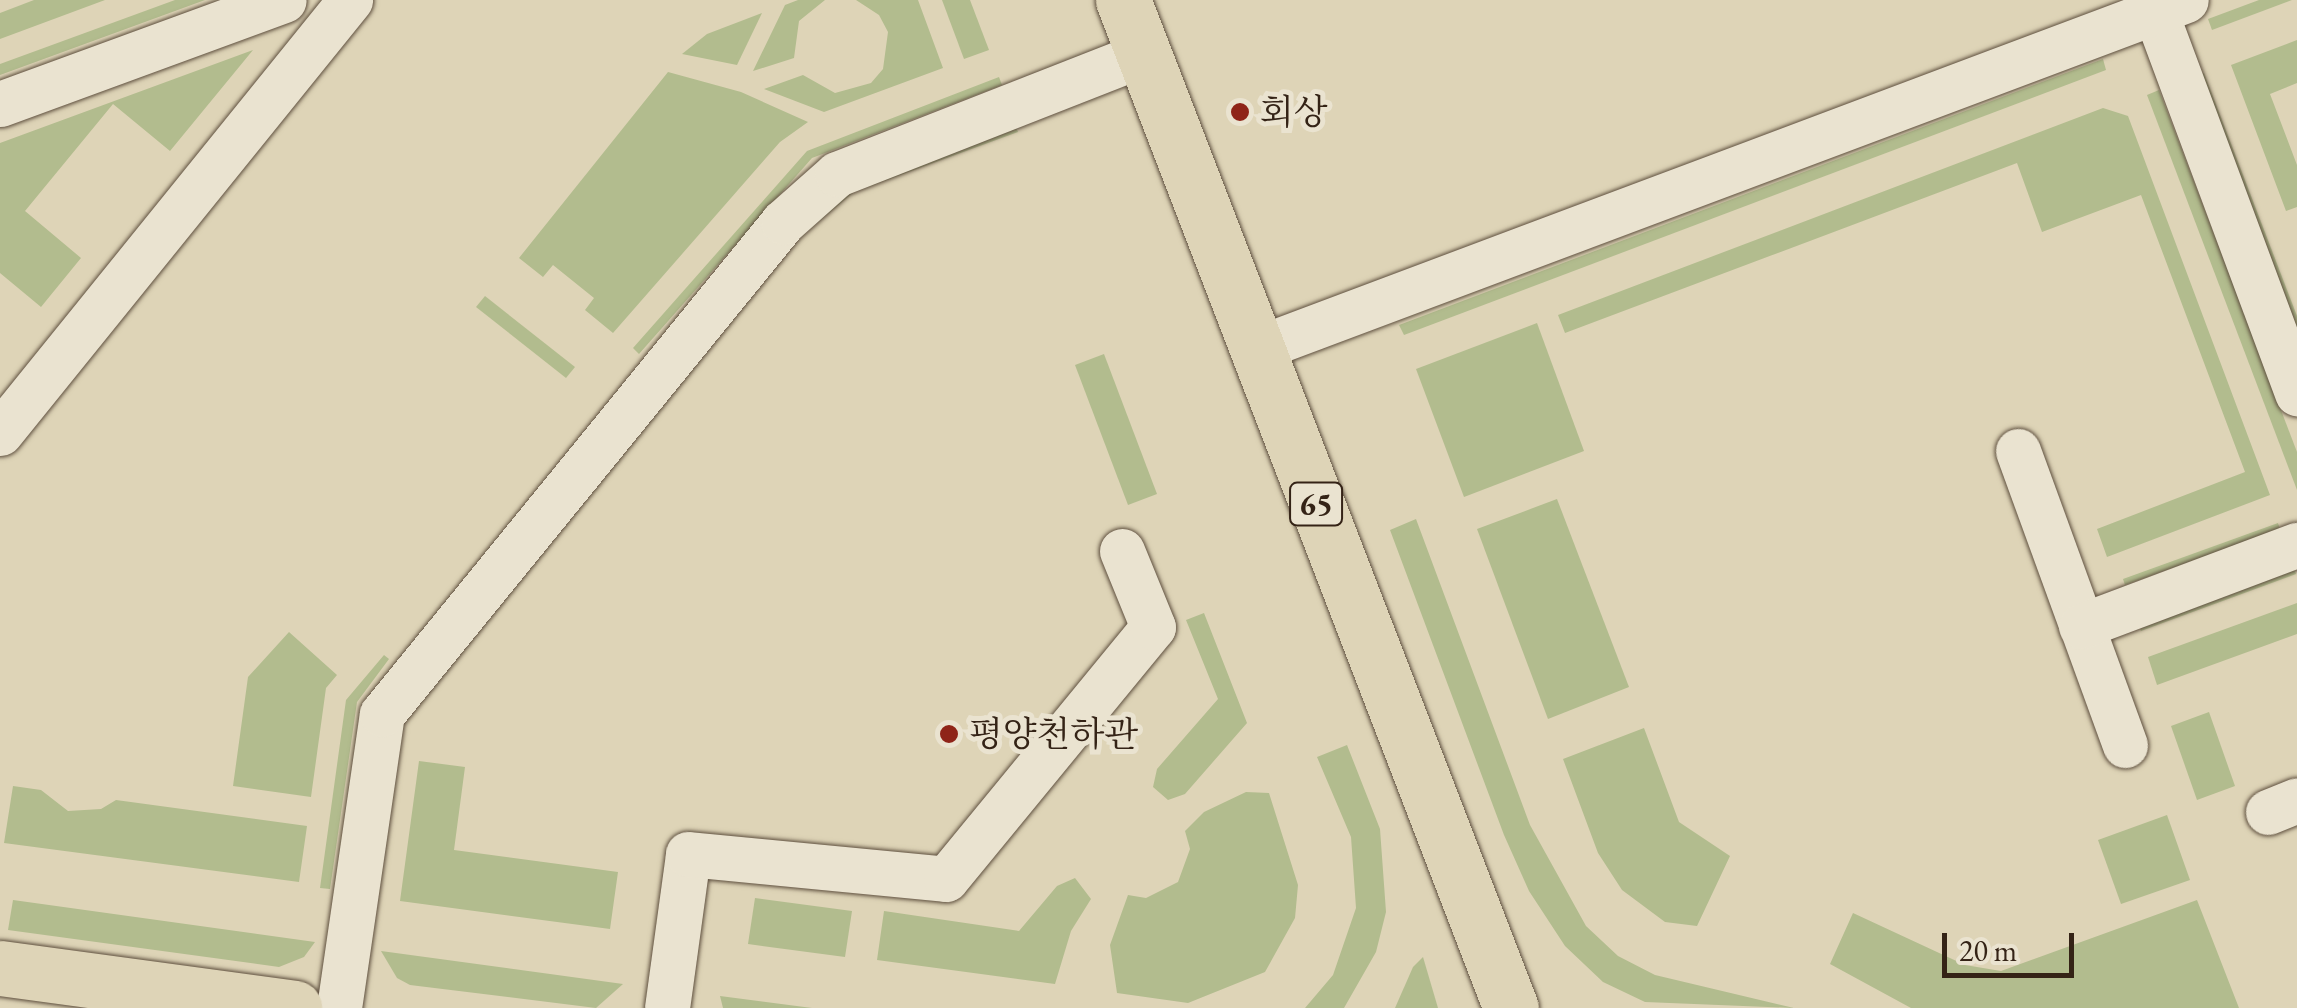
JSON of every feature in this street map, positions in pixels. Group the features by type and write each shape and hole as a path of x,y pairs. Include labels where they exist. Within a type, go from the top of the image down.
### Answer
{"main road":[{"name":"65","path":"1123,0 1511,1008"},
{"path":"0,968 294,1008"}],"street":[{"path":"0,104 284,0"},
{"path":"0,433 350,0"},
{"path":"1256,349 2171,6 2297,393"},
{"path":"339,1008 382,714 784,222 837,174 1143,54"},
{"path":"2018,451 2125,745"},
{"path":"2081,626 2297,545"},
{"path":"667,1008 688,854 946,879 1153,627 1122,551"}],"green space":[{"path":"34,0 105,0 0,39 0,13"},
{"path":"175,0 205,0 0,75 0,64"},
{"path":"798,0 825,0 799,21 794,58 753,71 785,5"},
{"path":"856,0 918,0 943,68 824,112 764,89 803,75 835,93 871,83 883,69 888,32 879,15"},
{"path":"942,0 970,0 989,50 964,59"},
{"path":"2259,0 2292,0 2212,30 2208,19"},
{"path":"762,13 737,65 682,54 707,34"},
{"path":"2297,40 2297,83 2270,94 2297,165 2297,207 2286,211 2231,65"},
{"path":"253,50 170,151 113,104 25,211 81,258 41,307 0,273 0,143"},
{"path":"2103,59 2106,70 1404,335 1399,325"},
{"path":"668,72 741,92 808,122 780,142 613,333 585,310 594,298 553,265 543,277 519,258"},
{"path":"2204,73 2297,316 2297,340 2196,76"},
{"path":"999,77 1002,85 812,158 639,354 633,348 807,151"},
{"path":"2159,90 2297,452 2297,490 2147,95"},
{"path":"2103,108 2128,116 2270,495 2107,557 2097,529 2245,472 2141,195 2042,232 2017,163 1565,333 1558,315"},
{"path":"1015,125 1018,132 854,192 799,238 843,190"},
{"path":"485,296 575,367 566,378 476,307"},
{"path":"1537,323 1584,451 1464,497 1416,369"},
{"path":"1104,354 1157,494 1128,505 1075,365"},
{"path":"1557,499 1629,687 1548,719 1477,529"},
{"path":"1416,519 1530,825 1586,926 1618,956 1655,975 1794,1008 1645,1002 1603,982 1565,946 1529,891 1504,835 1390,530"},
{"path":"2278,523 2280,529 2125,585 2123,579"},
{"path":"2294,568 2296,574 2141,631 2138,624"},
{"path":"2297,603 2297,634 2157,685 2148,657"},
{"path":"1204,613 1247,723 1185,794 1168,800 1153,787 1157,769 1218,699 1186,620"},
{"path":"289,632 337,675 326,688 311,797 233,786 248,677"},
{"path":"384,655 389,659 357,702 330,889 320,888 346,700"},
{"path":"2209,712 2235,786 2197,800 2171,726"},
{"path":"1644,728 1679,822 1730,856 1697,926 1665,922 1622,890 1598,853 1563,759"},
{"path":"1347,745 1380,829 1386,912 1376,952 1344,1008 1305,1008 1333,975 1356,908 1351,837 1317,757"},
{"path":"419,761 465,767 454,850 618,872 610,929 400,901"},
{"path":"13,786 41,790 68,811 101,809 116,800 307,826 299,882 4,843"},
{"path":"1246,792 1269,793 1298,885 1295,918 1265,972 1188,1003 1117,993 1110,945 1128,895 1146,898 1178,882 1190,849 1185,831 1204,812"},
{"path":"2167,815 2190,880 2121,904 2098,840"},
{"path":"1075,878 1091,899 1071,931 1055,984 877,960 884,911 1019,931 1057,886"},
{"path":"755,898 852,911 845,957 748,944"},
{"path":"13,900 315,942 304,957 279,967 8,930"},
{"path":"2197,900 2239,1008 1911,1008 1830,964 1853,913 1965,965 2001,971"},
{"path":"381,951 623,984 596,1008 410,985 397,978"},
{"path":"1423,957 1438,1008 1395,1008 1413,967"},
{"path":"720,996 812,1008 723,1008"}],"place":[{"name":"회상","path":"1240,112"},
{"name":"평양천하관","path":"949,734"}]}
